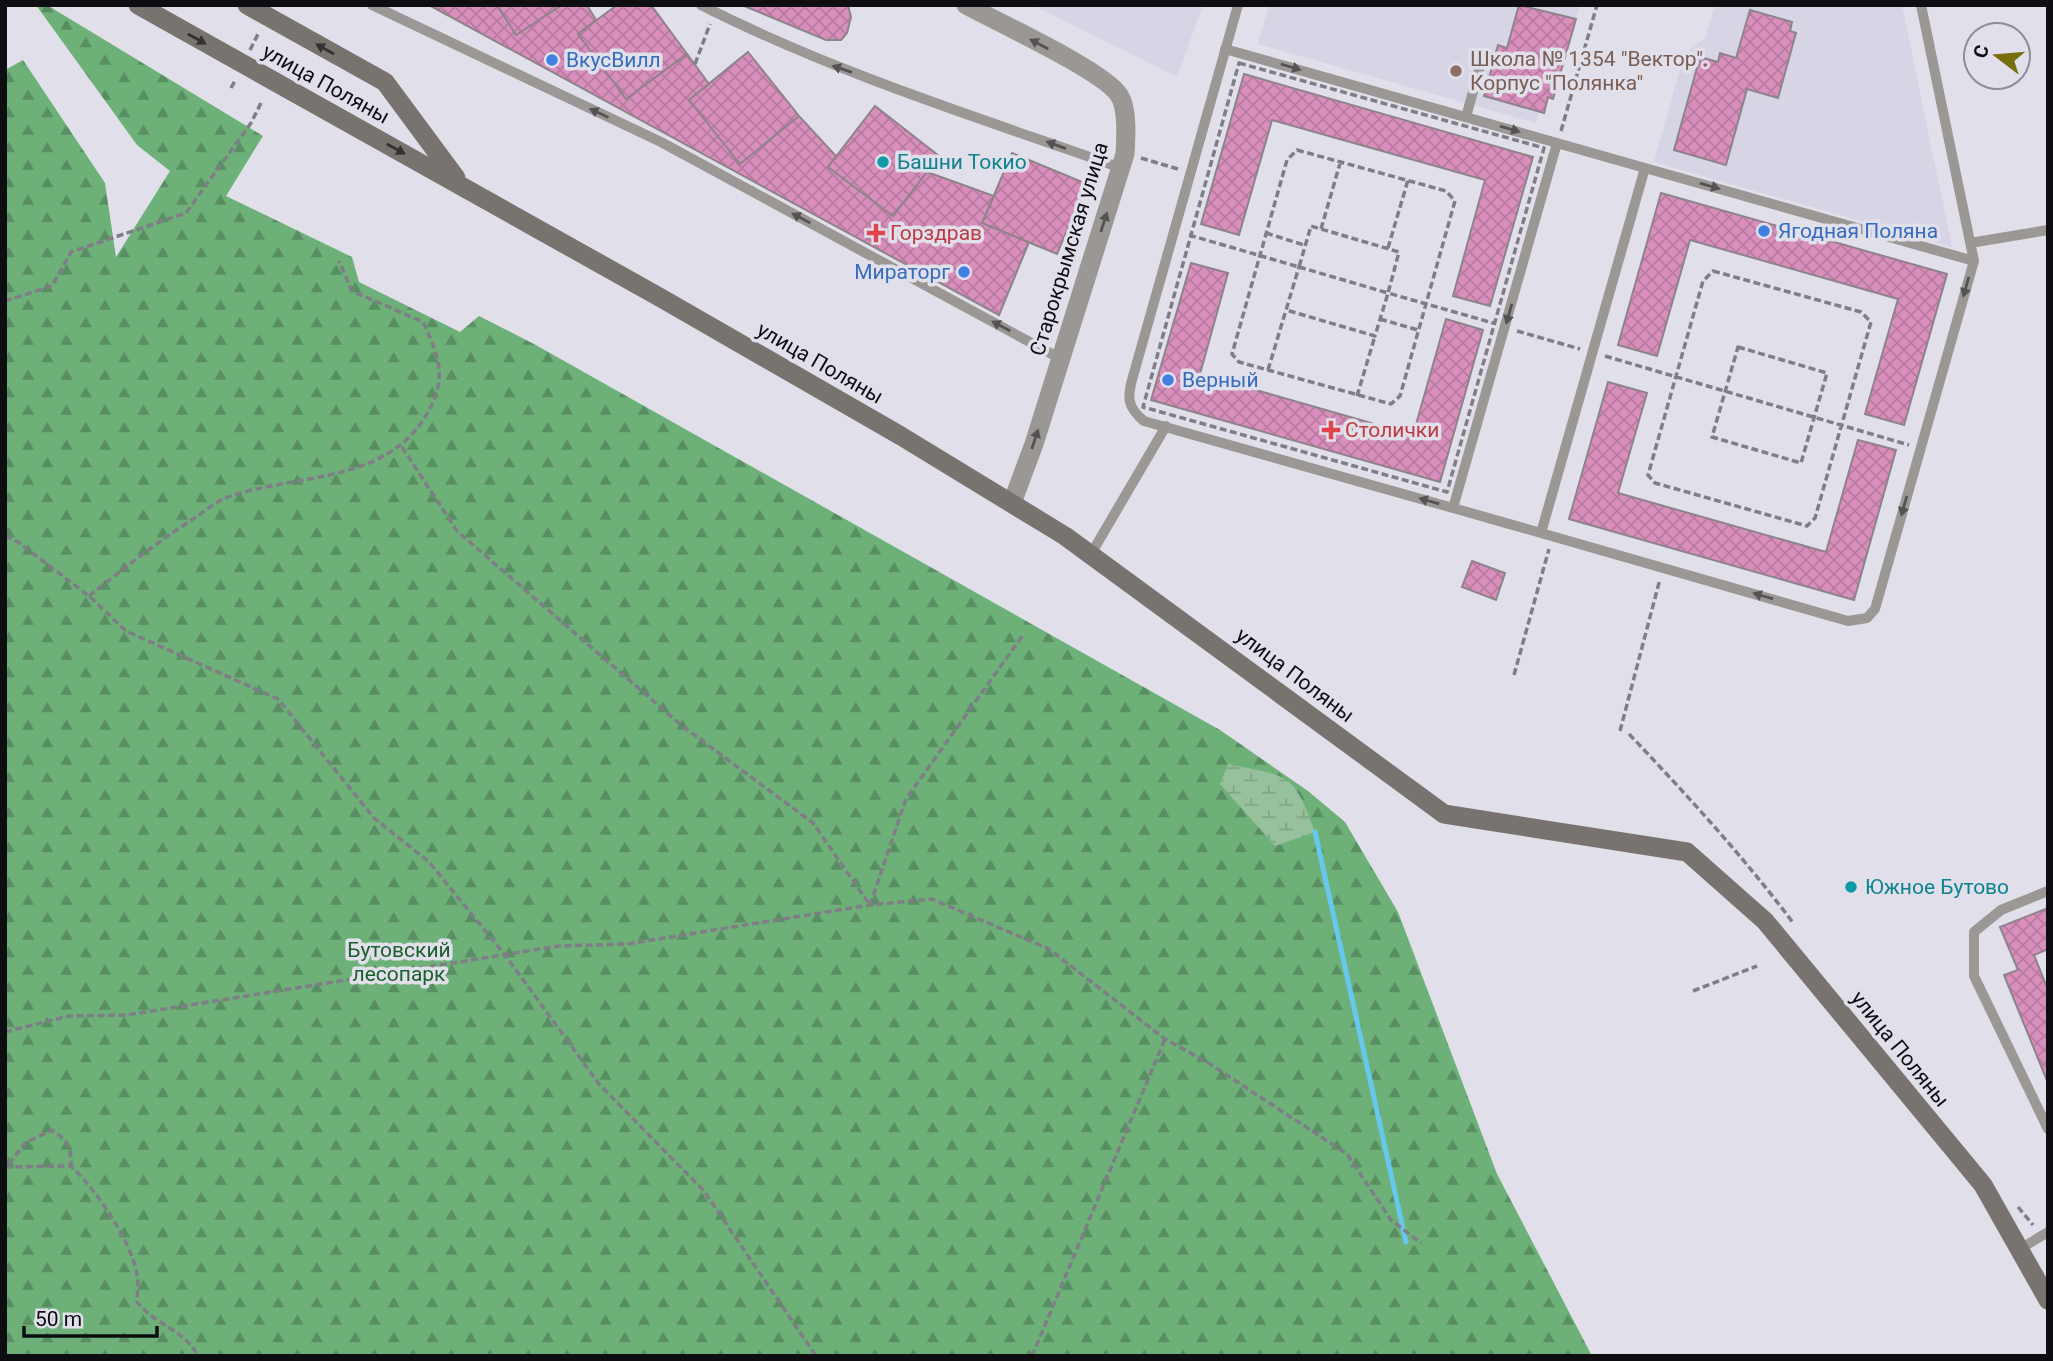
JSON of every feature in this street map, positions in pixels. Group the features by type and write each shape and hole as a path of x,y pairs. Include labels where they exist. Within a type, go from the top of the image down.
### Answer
{"main road":[{"name":"улица Поляны","path":"138,5 461,184 901,436 1012,503 1091,554 1444,814 1687,852 1765,921 1983,1185 2048,1300"},
{"name":"улица Поляны","path":"247,5 384,82 461,184"}],"street":[{"name":"Старокрымская улица","path":"966,5 1100,76 1120,96 1126,137 1121,169 1012,503"}],"lane":[{"path":"372,5 661,142 1061,359"},
{"path":"701,5 830,64 1121,169"},
{"path":"1238,5 1128,395 1135,413 1144,421 1848,621 1867,618 1875,609 1974,261 1921,5"},
{"path":"1225,49 1974,261"},
{"path":"1466,117 1479,70"},
{"path":"1453,508 1558,143"},
{"path":"1541,533 1598,353 1644,168"},
{"path":"1970,243 2048,230"},
{"path":"1091,554 1166,426"},
{"path":"2048,891 2001,910 1973,932 1975,976 2048,1129"},
{"path":"2020,1249 2048,1232"}],"path":[{"path":"1558,143 1597,5"},
{"path":"695,64 715,12"},
{"path":"1239,63 1544,148 1447,492 1143,407 1239,63"},
{"path":"5,301 52,286 71,252 186,213 251,124 261,103"},
{"path":"1297,149 1308,150 1341,160 1446,191 1455,201 1396,402 1384,404 1239,362 1232,354 1291,153 1297,149"},
{"path":"1321,229 1341,160"},
{"path":"1153,162 1190,172"},
{"path":"1388,248 1408,180"},
{"path":"1268,370 1311,226 1399,251 1357,396"},
{"path":"1266,233 1305,245"},
{"path":"1198,237 1899,442"},
{"path":"89,596 164,537 227,497 341,473 402,447 433,403 441,376 436,351 423,322 352,291 339,261"},
{"path":"1713,271 1849,309 1867,316 1871,322 1815,517 1807,526 1655,483 1648,475 1648,470 1675,377 1703,281 1713,271"},
{"path":"1286,310 1375,336"},
{"path":"1380,319 1419,331"},
{"path":"1738,347 1827,373 1814,417 1801,463 1712,437 1738,347"},
{"path":"1598,353 1600,367"},
{"path":"1904,453 1908,439"},
{"path":"402,447 457,531 681,725 813,823 870,905"},
{"path":"5,536 18,542 89,596 126,631 278,699 374,818 429,862 505,955 598,1084 704,1191 816,1356"},
{"path":"1514,675 1553,537"},
{"path":"1620,731 1664,568"},
{"path":"870,905 906,799 1023,635"},
{"path":"1629,734 1709,821 1797,929"},
{"path":"5,1032 69,1016 127,1015 559,946 627,944 870,905 932,899 1049,949 1165,1040 1210,1064 1347,1154 1391,1220 1421,1244"},
{"path":"1693,991 1757,966"},
{"path":"1032,1356 1165,1040"},
{"path":"7,1166 25,1143 52,1130 67,1140 72,1155 71,1166"},
{"path":"7,1166 71,1166 93,1188 119,1231 137,1273 137,1303 153,1321 184,1339 198,1356"}],"shaded area":[{"path":"1032,5 1203,5 1177,77"},
{"name":"Школа № 1354 \"Вектор\". Корпус \"Полянка\"","path":"1269,5 1580,5 1553,99 1548,98 1544,113 1539,112 1536,123 1258,44"},
{"path":"1715,5 1902,5 1952,247 1654,162 1684,54 1705,38"}],"green space":[{"name":"Бутовский лесопарк","path":"36,5 47,5 263,136 226,196 352,257 359,282 460,332 479,316 534,344 1220,730 1308,791 1345,822 1398,912 1497,1174 1592,1356 5,1356 5,70 23,60 105,183 116,257 170,171 137,145"},
{"path":"1228,764 1277,775 1286,780 1301,797 1315,832 1275,846 1220,784"}],"building":[{"path":"429,5 497,5 516,35 562,5 587,5 596,20 578,34 626,99 687,54 709,84 689,100 740,164 799,116 836,156 828,167 893,216 927,172 994,196 982,223 1029,242 999,315"},
{"path":"497,5 562,5 516,35"},
{"path":"617,5 651,5 687,54 626,99 578,34"},
{"path":"742,5 848,5 851,17 847,33 841,40 826,40"},
{"path":"1519,5 1576,19 1553,99 1548,97 1544,113 1484,96 1498,45 1507,48"},
{"path":"1750,10 1792,22 1790,31 1796,33 1778,98 1747,89 1726,165 1674,150 1700,57 1718,62 1720,53 1736,58"},
{"path":"748,52 799,116 740,164 689,100"},
{"path":"1244,74 1533,157 1490,306 1453,296 1485,180 1272,120 1239,235 1201,224"},
{"name":"Башни Токио","path":"875,106 939,156 893,216 828,167"},
{"name":"Башни Токио","path":"1012,153 1087,184 1057,254 982,223"},
{"path":"1661,193 1947,274 1904,425 1865,414 1898,299 1690,240 1657,356 1618,345"},
{"path":"1191,263 1228,273 1200,374 1413,435 1446,319 1483,330 1440,482 1151,400"},
{"path":"1608,382 1647,393 1618,493 1826,552 1858,440 1896,450 1854,600 1569,519"},
{"path":"1472,561 1505,573 1496,600 1462,587"},
{"path":"2048,908 2048,949 2034,955 2048,990 2048,1083 2004,975 2018,970 2000,927"}],"waterway":[{"path":"1315,832 1406,1242"}],"place":[{"name":"ВкусВилл","path":"552,60"},
{"name":"Школа № 1354 \"Вектор\". Корпус \"Полянка\"","path":"1456,71"},
{"name":"Башни Токио","path":"883,162"},
{"name":"Ягодная Поляна","path":"1764,231"},
{"name":"Горздрав","path":"876,233"},
{"name":"Мираторг","path":"964,272"},
{"name":"Верный","path":"1168,380"},
{"name":"Столички","path":"1331,430"},
{"name":"Южное Бутово","path":"1851,887"}]}
